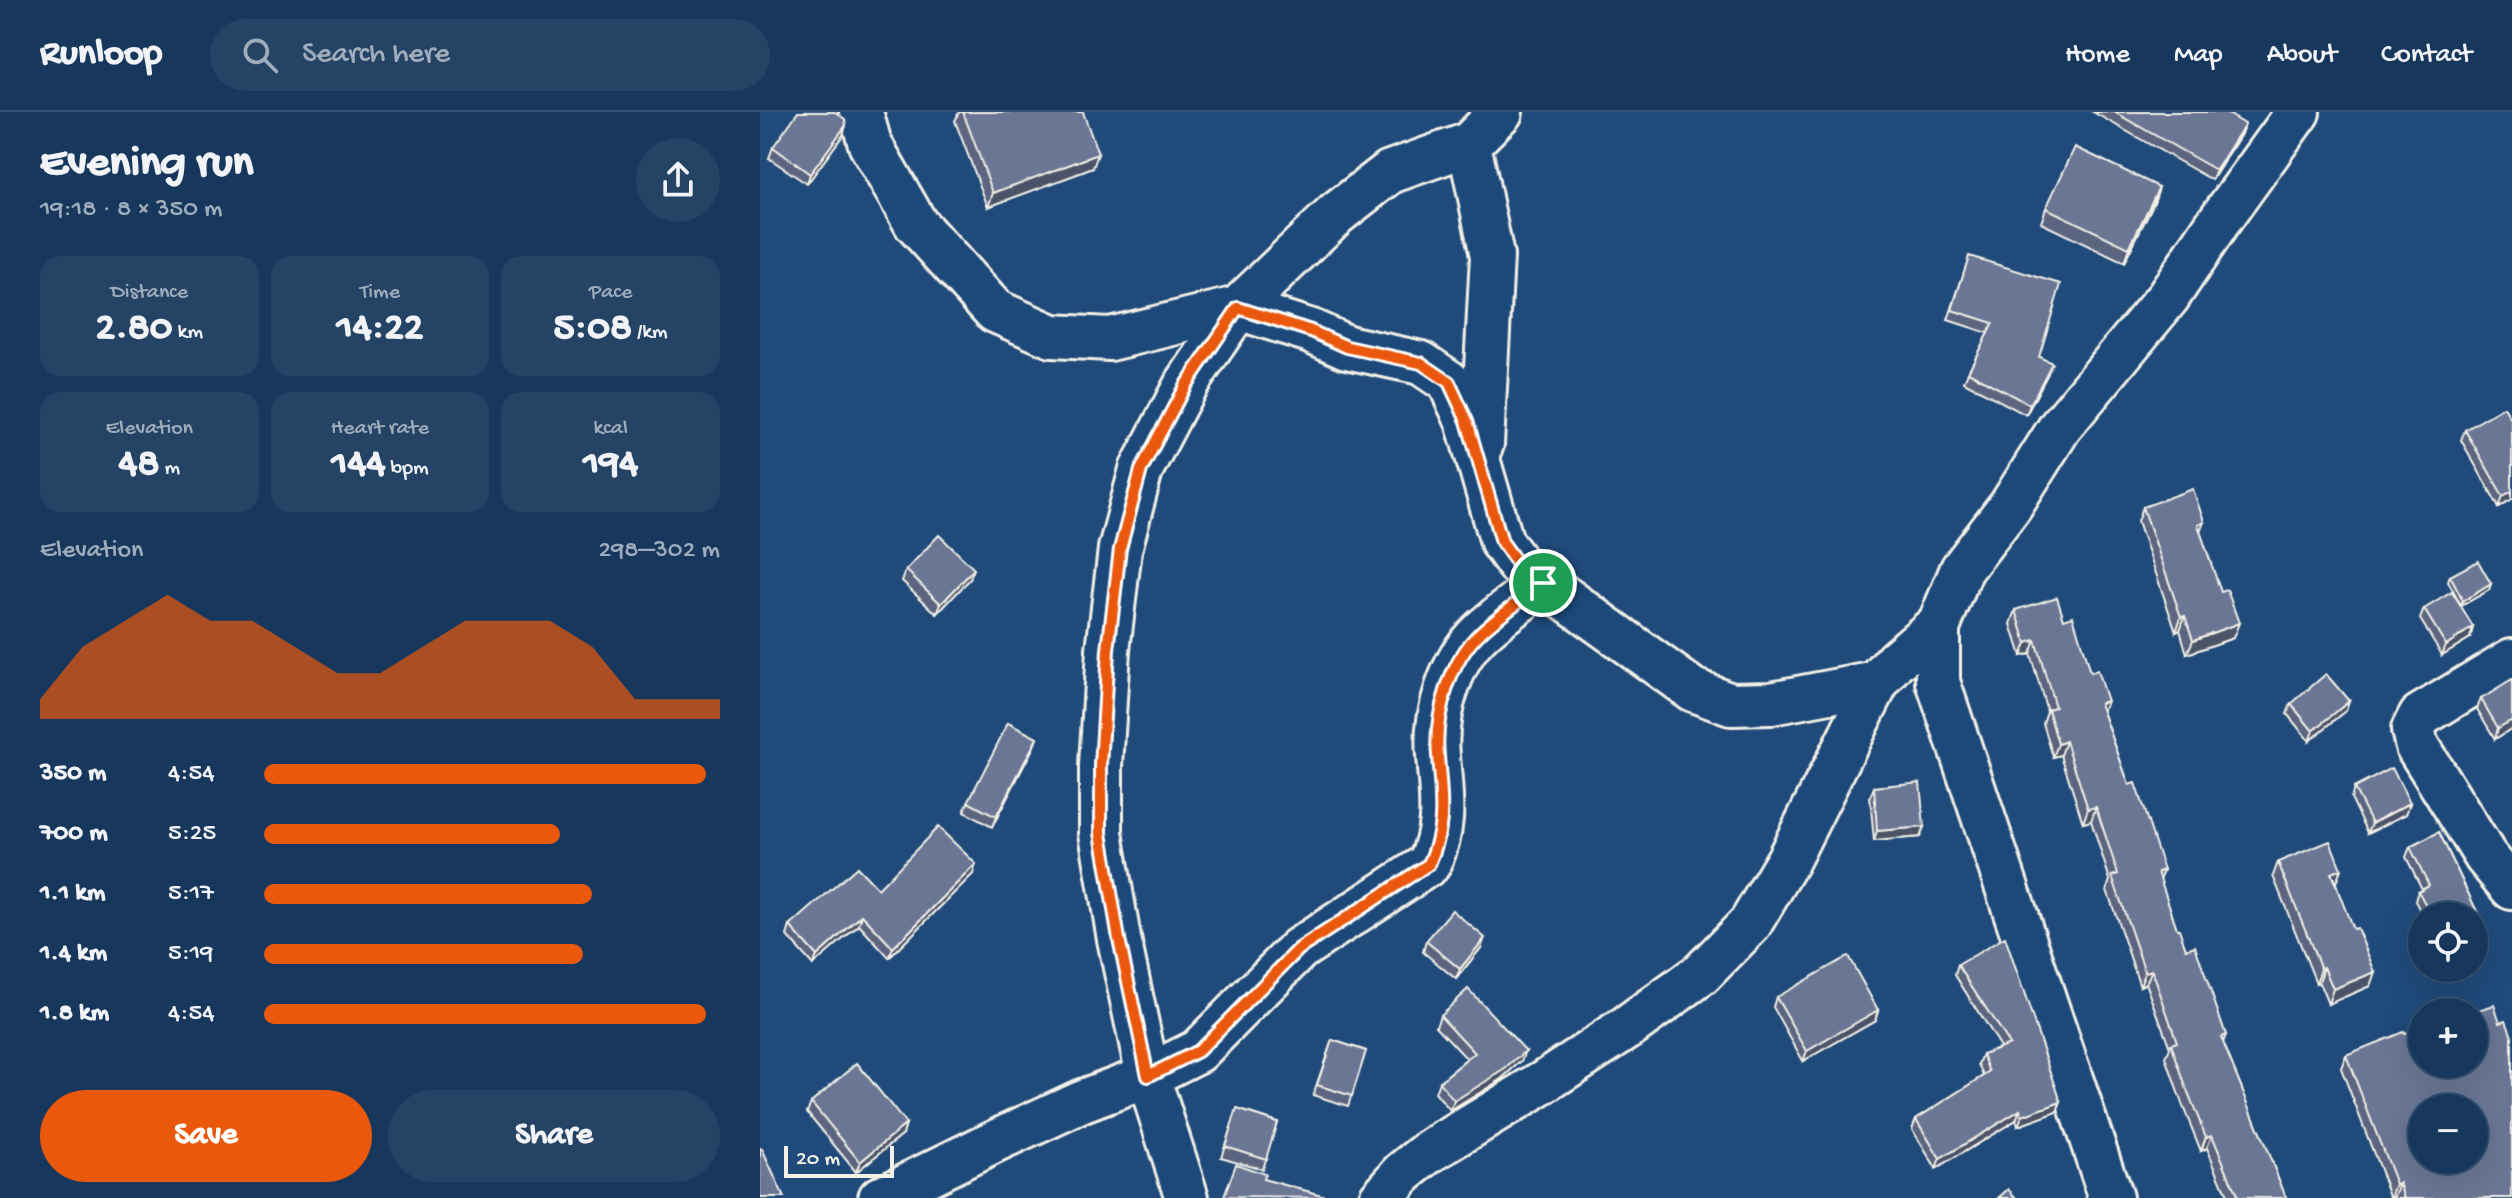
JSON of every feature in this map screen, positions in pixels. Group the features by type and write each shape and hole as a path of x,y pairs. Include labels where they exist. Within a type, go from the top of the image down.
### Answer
{"street":[{"path":"861,112 870,144 916,224 995,311 1052,336 1110,339 1238,308 1311,331 1347,347 1421,363 1449,382 1467,421 1502,542 1518,564 1693,690 1731,704 1771,703 1877,683"},
{"path":"1187,1198 1148,1076 1119,939 1101,833 1101,766 1108,650 1120,549 1141,470 1185,386 1238,308 1336,214 1390,172 1469,144 1501,112"},
{"path":"2111,1198 1938,682 1939,624 1962,569 2011,505 2060,427 2168,297 2298,112"},
{"path":"1469,144 1492,256 1481,469"},
{"path":"880,1198 1080,1102 1148,1076 1198,1051 1299,949 1429,864 1440,841 1437,748 1442,703 1460,661 1479,634 1543,583"},
{"path":"1381,1198 1403,1173 1429,1152 1604,1043 1701,974 1750,924 1788,860 1877,683 1896,661 1939,624"},
{"path":"2512,660 2420,716 2413,730 2417,746 2486,857 2512,888"}],"building":[{"path":"798,112 835,112 845,119 846,125 810,174 773,147"},
{"path":"963,112 1083,112 1098,154 993,193"},
{"path":"2114,112 2225,112 2245,124 2216,170"},
{"path":"2075,147 2159,187 2129,248 2046,208"},
{"path":"1969,256 2061,284 2039,357 2052,363 2030,405 1968,372 1993,323 1952,310"},
{"path":"2504,407 2512,421 2512,491 2503,496 2465,430"},
{"path":"2193,489 2204,522 2198,525 2221,592 2227,590 2239,623 2193,640 2185,616 2181,617 2143,507"},
{"path":"939,535 974,569 941,604 906,570"},
{"path":"2478,561 2491,584 2463,601 2450,576"},
{"path":"2452,592 2473,627 2446,645 2424,609"},
{"path":"2057,597 2064,619 2073,616 2090,673 2097,671 2107,701 2100,703 2129,785 2135,783 2164,870 2158,872 2177,929 2186,949 2195,946 2226,1035 2221,1037 2285,1198 2238,1198 2212,1135 2206,1137 2187,1090 2171,1044 2177,1042 2152,970 2145,972 2112,876 2118,874 2096,807 2088,809 2066,741 2058,744 2048,709 2055,707 2035,640 2026,643 2016,610"},
{"path":"2326,674 2349,701 2313,731 2291,704"},
{"path":"2512,680 2512,720 2498,728 2481,699"},
{"path":"1008,723 1037,738 996,817 968,802"},
{"path":"2392,768 2410,803 2372,823 2354,788"},
{"path":"1920,782 1924,827 1877,831 1874,787"},
{"path":"938,827 976,864 893,948 862,915 817,956 790,926 857,867 878,889"},
{"path":"2439,832 2472,902 2424,902 2418,891 2429,885 2410,847"},
{"path":"2330,841 2341,869 2331,873 2353,929 2357,928 2375,972 2333,989 2324,967 2321,969 2278,862"},
{"path":"1452,910 1485,938 1460,969 1426,941"},
{"path":"2005,937 2061,1102 2022,1116 2020,1110 1940,1159 1916,1119 1990,1072 1983,1054 2009,1044 1958,965"},
{"path":"1848,956 1878,1010 1807,1051 1776,997"},
{"path":"1468,989 1526,1051 1506,1069 1454,1101 1439,1082 1475,1053 1440,1015"},
{"path":"2494,1005 2500,1022 2506,1020 2512,1036 2512,1198 2405,1198 2400,1183 2396,1184 2346,1055 2408,1033 2408,1078 2488,1078 2488,1007"},
{"path":"1332,1040 1366,1051 1352,1096 1317,1085"},
{"path":"857,1063 906,1124 860,1162 811,1102"},
{"path":"1237,1109 1277,1122 1266,1159 1225,1146"},
{"path":"762,1149 784,1198 760,1198"},
{"path":"1236,1164 1265,1174 1263,1179 1325,1196 1224,1197"},
{"path":"2009,1189 2017,1198 1999,1198"}],"route":[{"path":"1238,308 1311,331 1347,347 1421,363 1449,382 1467,421 1502,542 1518,564 1543,583 1479,634 1460,661 1442,703 1437,748 1442,808 1440,841 1429,864 1299,949 1198,1051 1148,1076 1119,939 1101,833 1101,766 1108,650 1120,549 1141,470 1185,386 1238,308"}]}
